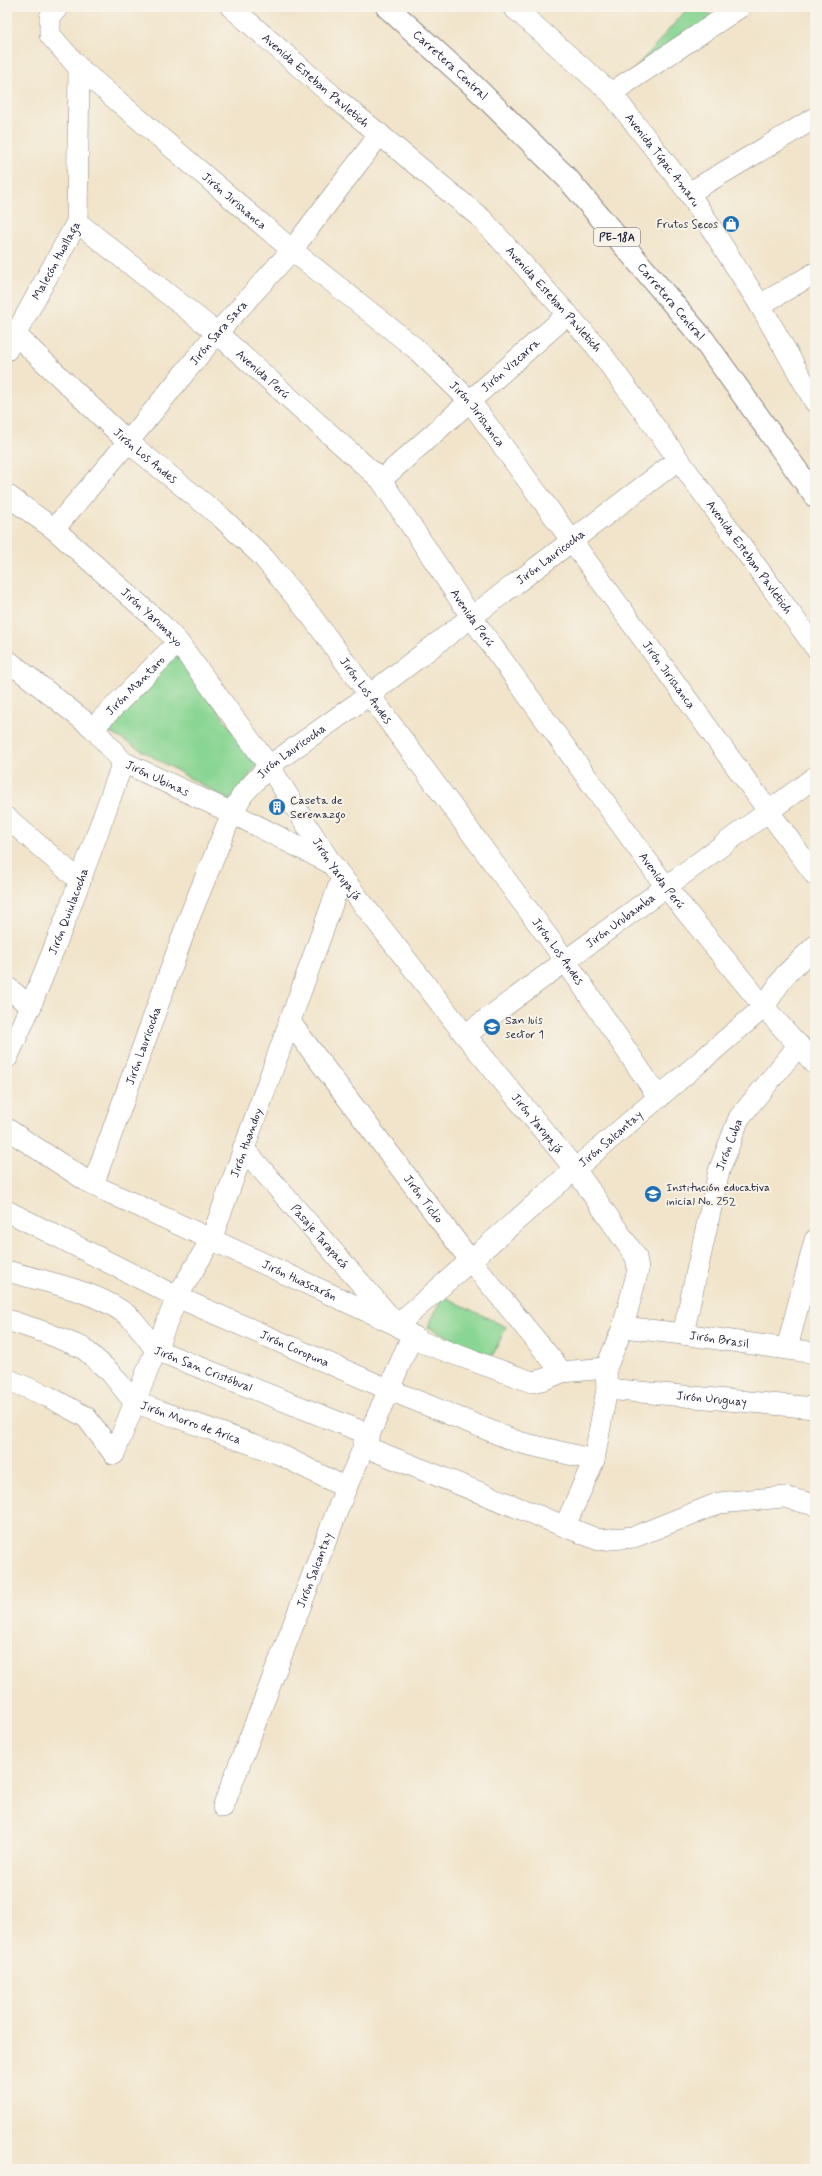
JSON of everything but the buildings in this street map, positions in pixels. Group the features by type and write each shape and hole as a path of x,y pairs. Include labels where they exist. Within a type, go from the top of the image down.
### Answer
{"highway":[{"name":"Carretera Central","path":"387,7 473,85 567,178 703,339 815,496"}],"street":[{"name":"Jirón Jirishanca","path":"58,7 50,17 50,35 79,68 292,250 416,348 470,401 815,875"},
{"name":"Avenida Esteban Pavletich","path":"231,7 482,219 596,346 815,647"},
{"name":"Avenida Túpac Amaru","path":"513,7 612,93 689,193 760,305 815,402"},
{"path":"612,93 717,12 740,7"},
{"name":"Malecón Huallaga","path":"12,343 77,222 79,68"},
{"path":"689,193 815,118"},
{"name":"Jirón Sara Sara","path":"54,529 128,442 217,333 292,250 380,134"},
{"name":"Avenida Perú","path":"77,222 217,333 381,480 472,618 666,887 764,1007 815,1064"},
{"path":"760,305 815,272"},
{"name":"Jirón Vizcarra","path":"381,480 568,314"},
{"name":"Jirón Los Andes","path":"12,343 128,442 222,518 264,558 312,617 565,960 659,1098"},
{"name":"Jirón Lauricocha","path":"93,1184 191,913 232,813 243,794 270,766 369,695 472,618 678,460"},
{"name":"Jirón Yarumayo","path":"7,495 54,529 160,623 178,642 270,766"},
{"name":"Jirón Mantaro","path":"93,728 178,642"},
{"name":"Jirón Ubinas","path":"7,660 93,728 123,762 232,813 337,870"},
{"name":"Jirón Quiulacocha","path":"7,1058 31,1007 80,881 123,762"},
{"name":"Jirón Yarupajá","path":"270,766 337,870 465,1035 575,1169 636,1257 638,1270 607,1379 594,1460 565,1526"},
{"name":"Jirón Urubamba","path":"465,1035 815,777"},
{"path":"7,818 80,881"},
{"name":"Jirón Huandoy","path":"7,1380 49,1397 86,1417 114,1454 177,1297 211,1240 289,1022 337,870"},
{"name":"Jirón Salcantay","path":"223,1807 346,1488 366,1440 390,1390 404,1330 470,1260 764,1007 786,975 815,946"},
{"path":"7,987 31,1007"},
{"name":"Jirón Ticlio","path":"289,1022 470,1260 562,1372"},
{"name":"Jirón Cuba","path":"683,1334 719,1171 739,1118 799,1045"},
{"name":"Jirón Huascarán","path":"7,1129 93,1184 404,1330 421,1342 532,1382 545,1379 562,1372 607,1379"},
{"name":"Pasaje Tarapacá","path":"243,1148 404,1330"},
{"name":"Jirón Coropuna","path":"7,1211 177,1297 390,1390 518,1442 594,1460"},
{"path":"787,1348 815,1240"},
{"name":"Jirón San Cristóbval","path":"7,1271 77,1290 111,1305 132,1320 156,1350 599,1540 634,1537 719,1503 784,1497 815,1505"},
{"name":"Jirón Morro de Arica","path":"7,1320 44,1332 83,1348 111,1373 134,1402 278,1453 346,1488"},
{"name":"Jirón Brasil","path":"623,1327 815,1353"},
{"name":"Jirón Uruguay","path":"607,1379 815,1408"}],"green space":[{"path":"689,7 700,7 715,18 624,81"},
{"path":"176,654 258,764 230,801 106,730"},
{"path":"443,1296 506,1327 492,1357 428,1327"}],"place":[{"name":"Frutos Secos","path":"731,224"},
{"name":"Caseta de Serenazgo","path":"277,807"},
{"name":"San luis sector 1","path":"492,1027"},
{"name":"Institución educativa inicial No. 252","path":"653,1194"}]}
